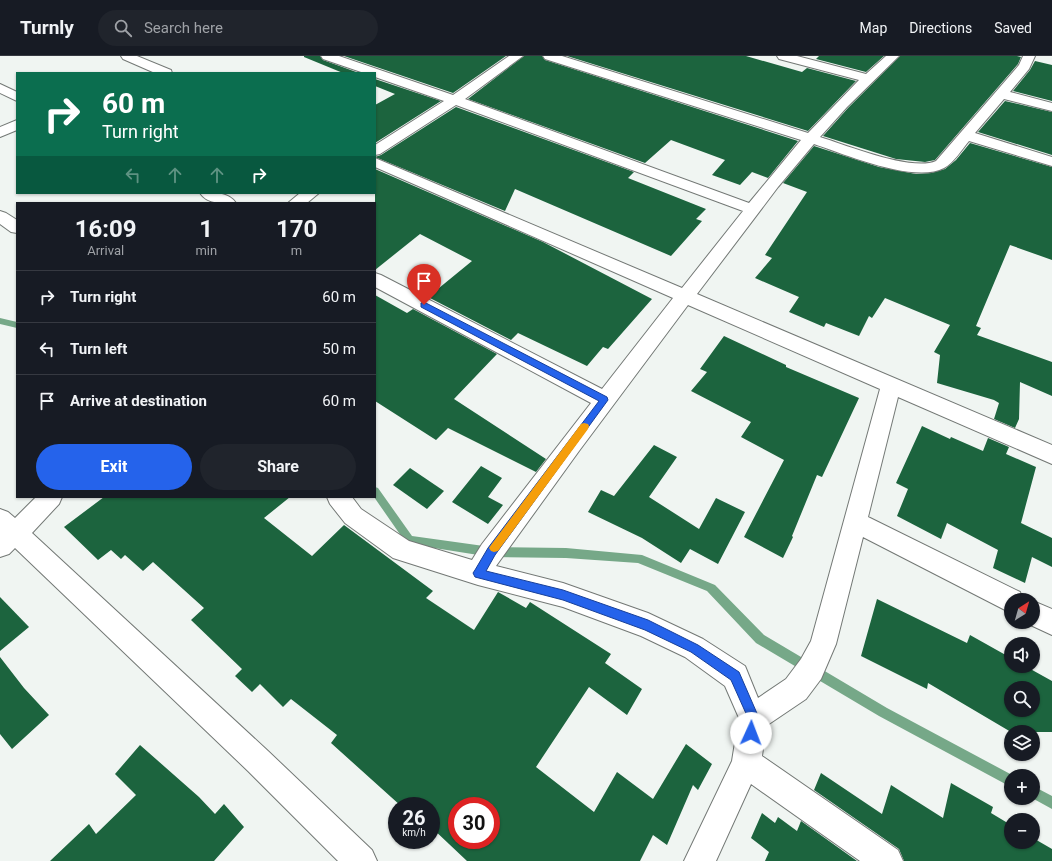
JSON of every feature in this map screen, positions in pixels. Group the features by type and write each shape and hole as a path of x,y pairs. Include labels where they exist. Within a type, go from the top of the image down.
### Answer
{"street":[{"path":"127,56 164,72"},
{"path":"130,70 160,56"},
{"path":"327,56 374,72"},
{"path":"376,150 455,100 517,56"},
{"path":"549,56 892,164 908,168 923,169 933,168 941,164 1025,66 1029,56"},
{"path":"783,56 867,78"},
{"path":"478,573 491,552 604,400 752,209 811,138 867,78 893,56"},
{"path":"376,73 455,100 752,209"},
{"path":"0,88 16,96"},
{"path":"1001,94 1052,107"},
{"path":"0,133 16,125"},
{"path":"966,135 1052,162"},
{"path":"376,162 1052,455"},
{"path":"210,194 226,202"},
{"path":"298,202 310,194"},
{"path":"0,216 16,227"},
{"path":"376,280 604,400"},
{"path":"754,718 796,689 812,670 823,644 892,385"},
{"path":"51,498 5,533 258,761 361,861"},
{"path":"339,498 353,516 402,550 478,573 563,595 648,626 694,648 735,676 754,718 746,763 700,861"},
{"path":"856,522 1004,597"},
{"path":"1040,616 1052,622"},
{"path":"746,763 887,861"}],"building":[{"path":"320,56 323,60 356,72 341,72 304,57"},
{"path":"344,56 506,56 453,93"},
{"path":"524,56 542,56 545,60 798,141 768,178 752,172 740,185 712,175 725,160 671,140 645,163 468,99"},
{"path":"567,56 746,56 802,72 807,68 856,81 808,131"},
{"path":"819,56 884,56 866,72 816,59"},
{"path":"900,56 1021,57 1018,64 935,160 925,162 896,159 823,136 848,108"},
{"path":"1035,61 1052,65 1052,101 1013,91 1030,70"},
{"path":"376,79 441,101 376,142 376,104 395,94 376,86"},
{"path":"1005,101 1052,112 1052,155 978,132"},
{"path":"456,107 634,172 628,178 706,209 696,219 702,221 671,256 515,189 505,211 376,157"},
{"path":"970,143 1052,167 1052,260 1010,245 976,326 981,328 977,335 1052,362 1052,396 1020,382 1019,419 1015,428 994,419 999,403 994,400 937,383 940,355 934,352 950,325 885,298 872,318 869,316 859,336 826,323 824,327 789,312 799,297 755,278 772,258 765,255 807,192 783,183 814,146 879,167 916,174 931,173 945,169 956,160"},
{"path":"376,169 543,242 652,299 608,349 603,347 587,366 518,333 511,340 428,297 472,261 420,234 376,269"},
{"path":"376,296 407,313 413,309 497,354 454,399 546,459 536,472 448,428 436,440 376,402"},
{"path":"724,336 786,365 786,367 859,398 822,477 817,475 792,536 793,537 783,558 744,537 784,460 741,437 751,422 691,391 707,372 700,369"},
{"path":"922,426 950,439 951,437 983,451 988,438 1009,447 1006,454 1036,467 1021,523 1052,538 1052,567 1032,557 1025,583 993,568 998,550 947,523 941,539 897,516 908,489 896,483"},
{"path":"654,445 677,457 649,497 699,529 716,498 745,512 718,564 690,549 681,563 642,538 588,512 601,490 614,496"},
{"path":"481,466 502,478 488,497 503,505 488,524 452,502"},
{"path":"410,468 444,491 427,509 393,485"},
{"path":"103,498 289,498 264,518 312,556 344,525 433,591 426,598 474,630 498,592 526,608 530,602 611,654 605,663 642,689 627,715 589,687 536,767 594,812 617,772 653,799 686,744 712,764 698,790 693,785 667,845 653,835 640,861 467,861 454,849 500,849 500,797 448,797 448,843 440,836 440,797 391,797 331,743 337,735 291,699 283,707 260,684 252,692 235,676 242,669 191,620 204,608 153,562 143,571 125,555 121,559 111,550 98,560 64,527"},
{"path":"0,597 29,627 0,651"},
{"path":"877,599 967,643 970,635 1004,654 1004,673 1038,673 1052,681 1052,732 1040,732 1040,725 1004,725 1004,728 928,683 927,689 861,656"},
{"path":"0,657 24,688 49,715 12,749 0,734"},
{"path":"140,745 199,797 215,814 224,804 244,827 214,861 50,861 89,824 96,834 136,795 115,774"},
{"path":"821,773 882,814 891,785 943,818 951,783 993,807 991,813 1004,821 1004,849 1040,849 1040,842 1052,849 1052,861 904,861 899,849 814,790"},
{"path":"762,813 775,823 778,817 797,831 801,821 857,861 765,861 769,852 751,838"}],"waterway":[{"path":"0,321 16,325"},
{"path":"376,492 409,540 491,552 566,553 638,558 711,588 760,639 883,712 1004,777"},
{"path":"1040,796 1052,803"}],"slow traffic":[{"path":"494,548 584,426"}],"route":[{"path":"424,305 604,400 491,552 478,573 563,595 648,626 694,648 735,676 754,718 751,733"}]}
